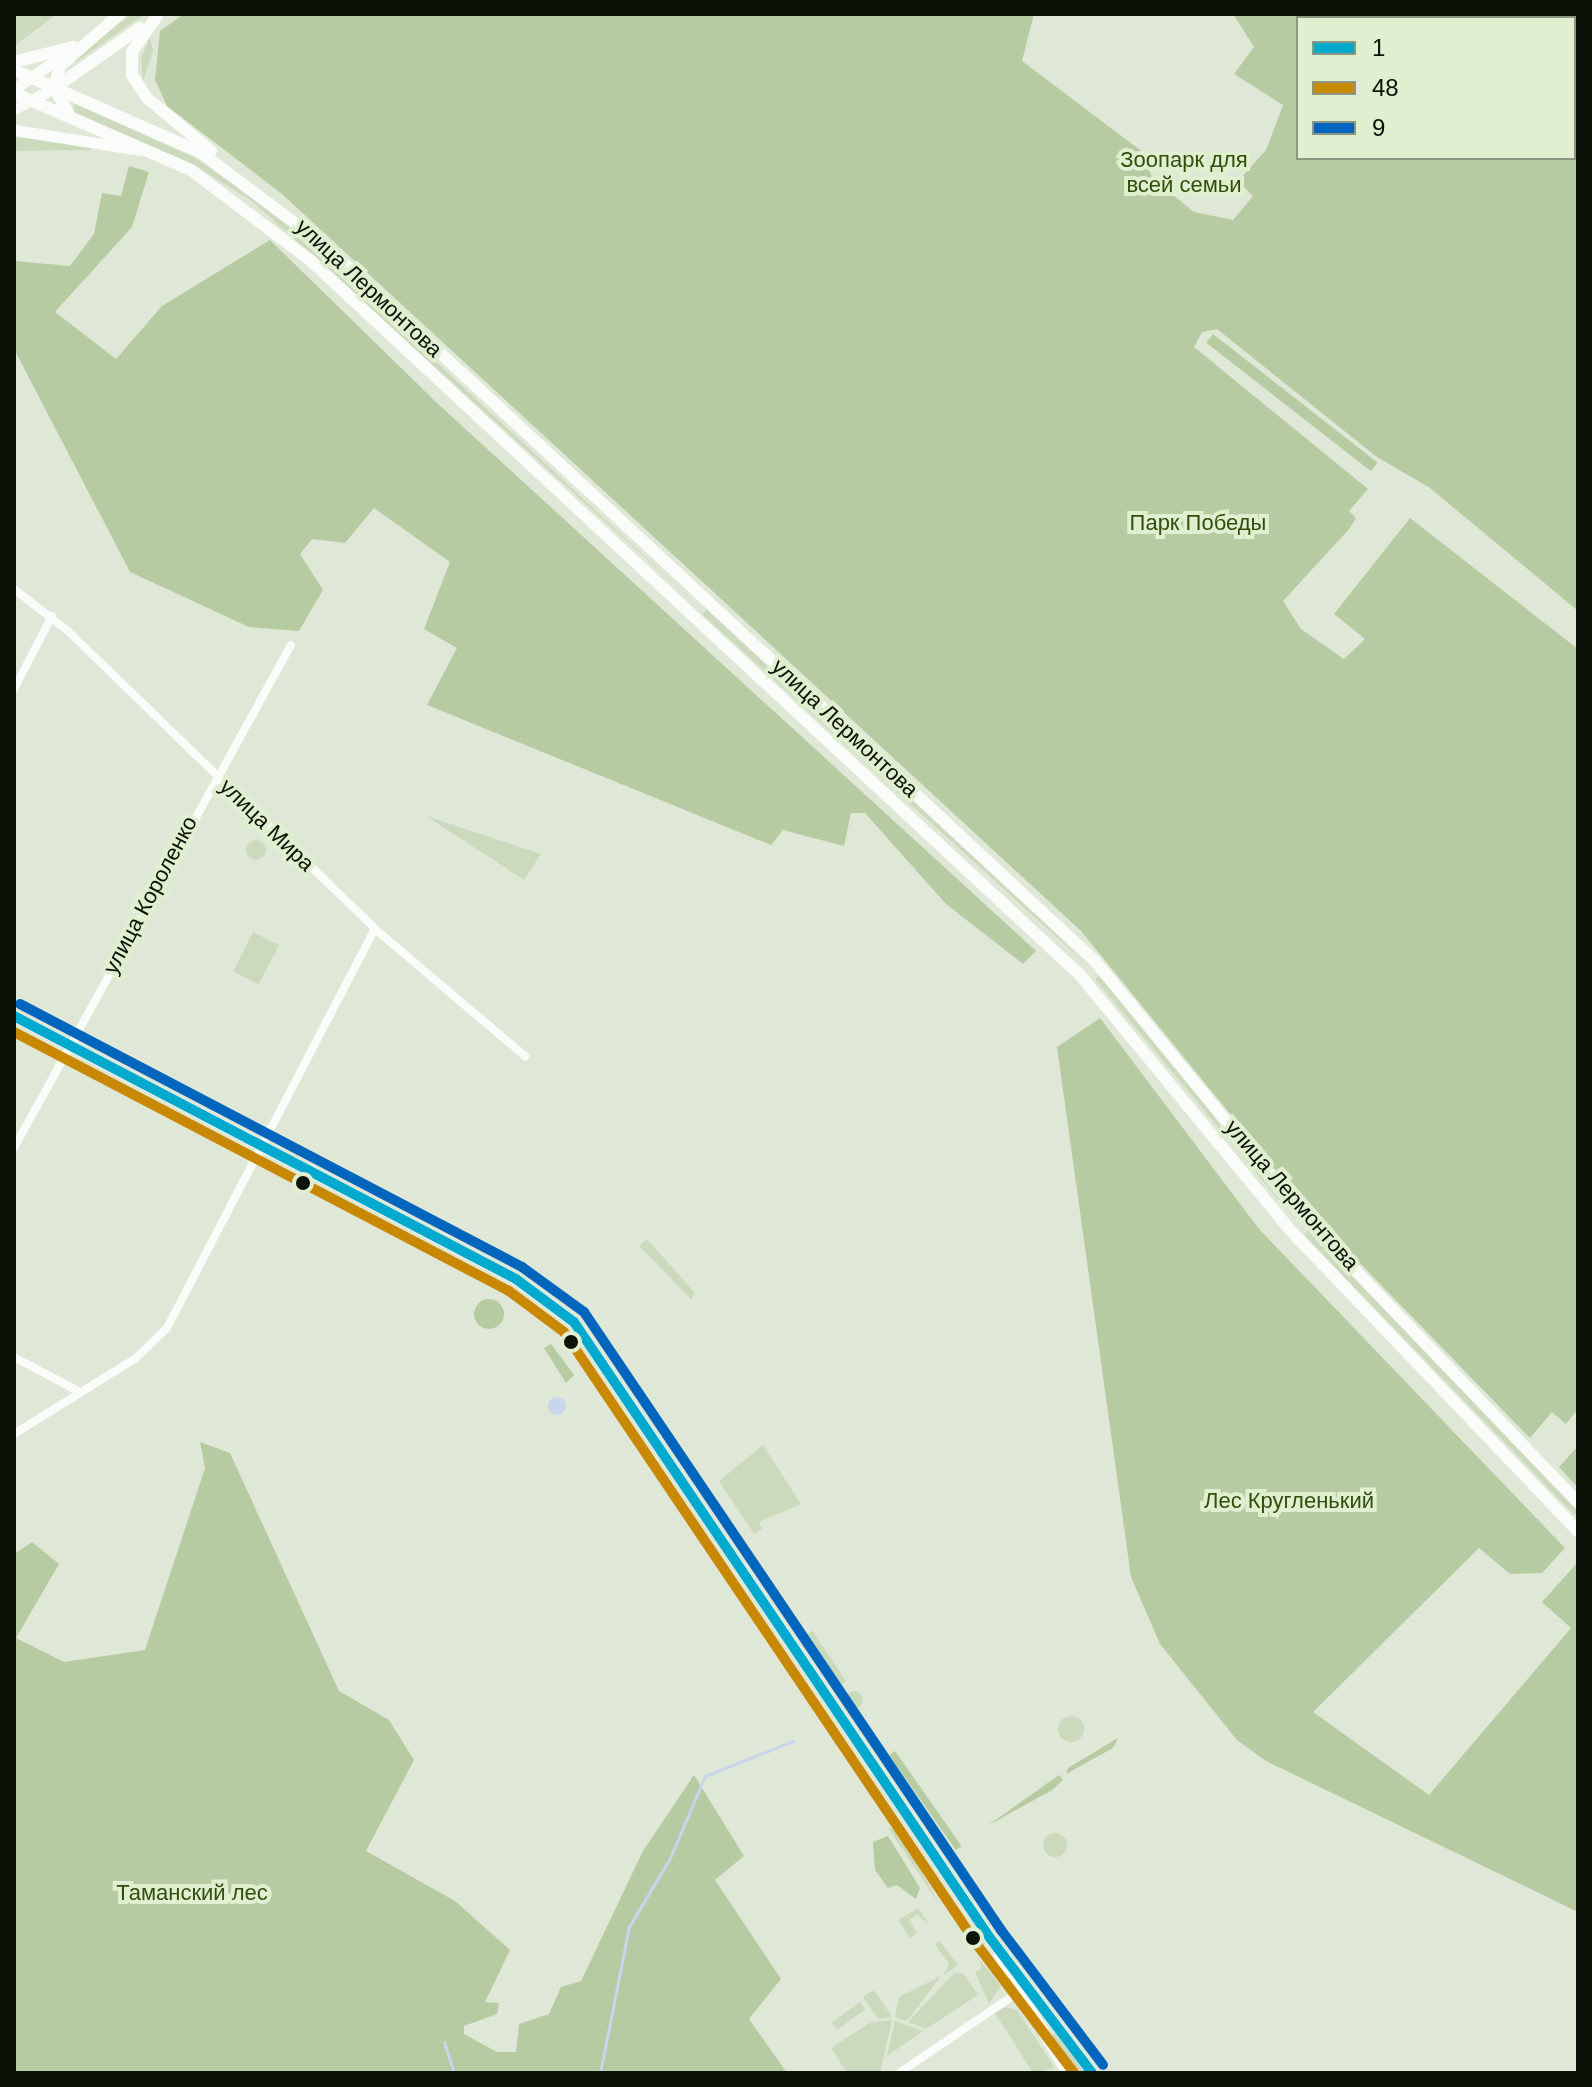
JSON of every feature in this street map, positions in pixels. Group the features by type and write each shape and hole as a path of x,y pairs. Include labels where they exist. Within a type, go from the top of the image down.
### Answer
{"main road":[{"path":"14,91 120,14"},
{"path":"14,109 54,88 158,15"},
{"path":"158,15 132,52 141,92 260,191"},
{"path":"14,62 39,61 76,46"},
{"path":"54,88 76,46"},
{"name":"улица Лермонтова","path":"14,70 200,152 260,191 1095,961 1307,1220 1578,1503"},
{"path":"54,88 75,119"},
{"name":"улица Лермонтова","path":"14,91 152,152 221,188 278,232 1080,975 1292,1232 1578,1531"},
{"name":"улица Лермонтова","path":"14,130 152,152"},
{"path":"691,616 705,599"},
{"path":"14,1016 516,1279 574,1322 990,1938 1029,1985 1092,2073"},
{"path":"1292,1232 1307,1220"},
{"path":"990,1938 1017,1992 1067,2073"}],"street":[{"name":"улица Мира","path":"14,589 52,616 375,929 525,1056"},
{"path":"14,689 52,616"},
{"name":"улица Короленко","path":"14,1148 216,776 291,645"},
{"path":"14,1434 136,1358 167,1328 375,929"},
{"path":"14,1357 80,1392"},
{"path":"899,2073 1029,1985"}],"green space":[{"path":"14,14 57,14 14,46"},
{"path":"132,14 145,14 76,62 74,57"},
{"name":"Парк Победы","path":"184,14 1034,14 1022,61 1140,150 1153,179 1194,212 1233,220 1253,196 1238,181 1266,150 1283,105 1234,74 1254,47 1233,14 1578,14 1578,611 1430,488 1377,457 1217,329 1202,332 1194,347 1368,489 1349,511 1356,518 1350,528 1283,601 1301,629 1344,659 1365,639 1334,614 1410,518 1578,649 1578,1409 1566,1424 1552,1412 1530,1438 1310,1212 1081,931 282,194 167,106 155,80 160,31"},
{"path":"150,38 153,51 143,81 141,58"},
{"path":"75,104 197,159 286,222 696,604 252,201 194,165 72,111"},
{"path":"14,137 90,145 91,150 14,151"},
{"path":"129,166 149,172 132,227 55,312 116,359 162,306 270,240 437,403 1036,951 1023,964 946,904 865,813 851,813 844,846 783,830 771,845 427,705 457,648 424,629 450,562 374,508 345,543 312,539 300,554 323,590 299,631 249,627 130,572 14,349 14,261 70,266 94,234 102,193 121,196"},
{"path":"1213,334 1378,463 1371,471 1206,343"},
{"path":"707,610 1055,933 1087,965 702,614"},
{"path":"426,816 541,854 524,880"},
{"path":"256,840 263,843 266,850 263,857 256,860 249,857 246,850 249,843"},
{"path":"253,932 279,945 259,984 233,971"},
{"path":"1099,976 1158,1044 1297,1222 1095,979"},
{"name":"Лес Кругленький","path":"1100,1018 1259,1229 1565,1548 1542,1573 1510,1574 1479,1548 1313,1712 1429,1795 1571,1628 1542,1602 1578,1562 1578,1912 1266,1761 1237,1740 1160,1644 1131,1577 1057,1047"},
{"path":"1309,1230 1578,1509 1574,1515 1304,1235"},
{"path":"647,1239 695,1293 691,1299 639,1246"},
{"path":"489,1299 495,1300 503,1308 503,1320 495,1328 489,1329 483,1328 475,1320 474,1314 475,1308 483,1300"},
{"path":"551,1344 574,1375 566,1383 544,1348"},
{"name":"Таманский лес","path":"200,1442 230,1453 339,1691 389,1720 414,1760 366,1851 455,1901 510,1950 485,2002 499,2003 497,2014 464,2026 464,2034 497,2052 516,2052 519,2024 549,2014 561,1987 581,1981 643,1851 694,1775 744,1856 715,1880 781,1979 749,2019 787,2073 14,2073 14,1554 32,1542 59,1564 16,1638 64,1662 145,1650 205,1468"},
{"path":"763,1445 801,1504 759,1522 762,1529 754,1534 719,1481"},
{"path":"1578,1446 1578,1488 1559,1467"},
{"path":"812,1630 846,1681 840,1686 804,1639"},
{"path":"850,1691 858,1691 863,1700 861,1707 850,1709 845,1704 845,1696"},
{"path":"1071,1716 1080,1720 1084,1729 1080,1738 1071,1742 1062,1738 1058,1729 1062,1720"},
{"path":"1118,1738 1113,1748 1066,1774 1068,1768"},
{"path":"895,1751 962,1846 956,1850 889,1755"},
{"path":"1059,1775 1063,1780 1052,1790 987,1826"},
{"path":"888,1828 898,1830 940,1905"},
{"path":"1055,1833 1064,1836 1067,1845 1064,1854 1055,1857 1046,1854 1043,1845 1046,1836"},
{"path":"888,1836 920,1888 916,1899 897,1885 888,1888 875,1870 873,1842"},
{"path":"918,1908 929,1924 917,1915 909,1920 917,1933 910,1938 898,1920"},
{"path":"940,1941 958,1965 944,1975 949,1964 935,1944"},
{"path":"978,1958 1001,1986 989,2004 975,1972 982,1968"},
{"path":"954,1973 963,1973 978,1995 926,2029 908,2022"},
{"path":"941,1976 907,2021 895,2017 899,1997"},
{"path":"874,1990 892,2017 878,2019 863,1997"},
{"path":"860,2002 865,2009 837,2030 832,2023"},
{"path":"1006,2007 1017,2010 1055,2068 1033,2073 995,2013"},
{"path":"892,2020 880,2073 847,2073 831,2048 871,2022"},
{"path":"895,2021 923,2031 887,2056"},
{"path":"1057,2032 1084,2073 1075,2073 1052,2035"}],"water":[{"path":"553,1397 561,1397 566,1406 564,1413 553,1415 548,1410 548,1402"}],"waterway":[{"path":"600,2073 629,1927 670,1858 705,1776 793,1741"},
{"path":"444,2042 454,2073"}],"transit line":[{"name":"9","path":"20,1004 522,1267 584,1312 1001,1930 1103,2065"},
{"name":"1","path":"14,1016 516,1279 574,1322 990,1938 1092,2073"},
{"name":"48","path":"14,1032 509,1291 564,1332 978,1946 1074,2073"}],"park label":[{"name":"Зоопарк для всей семьи","path":"1184,172"}]}
